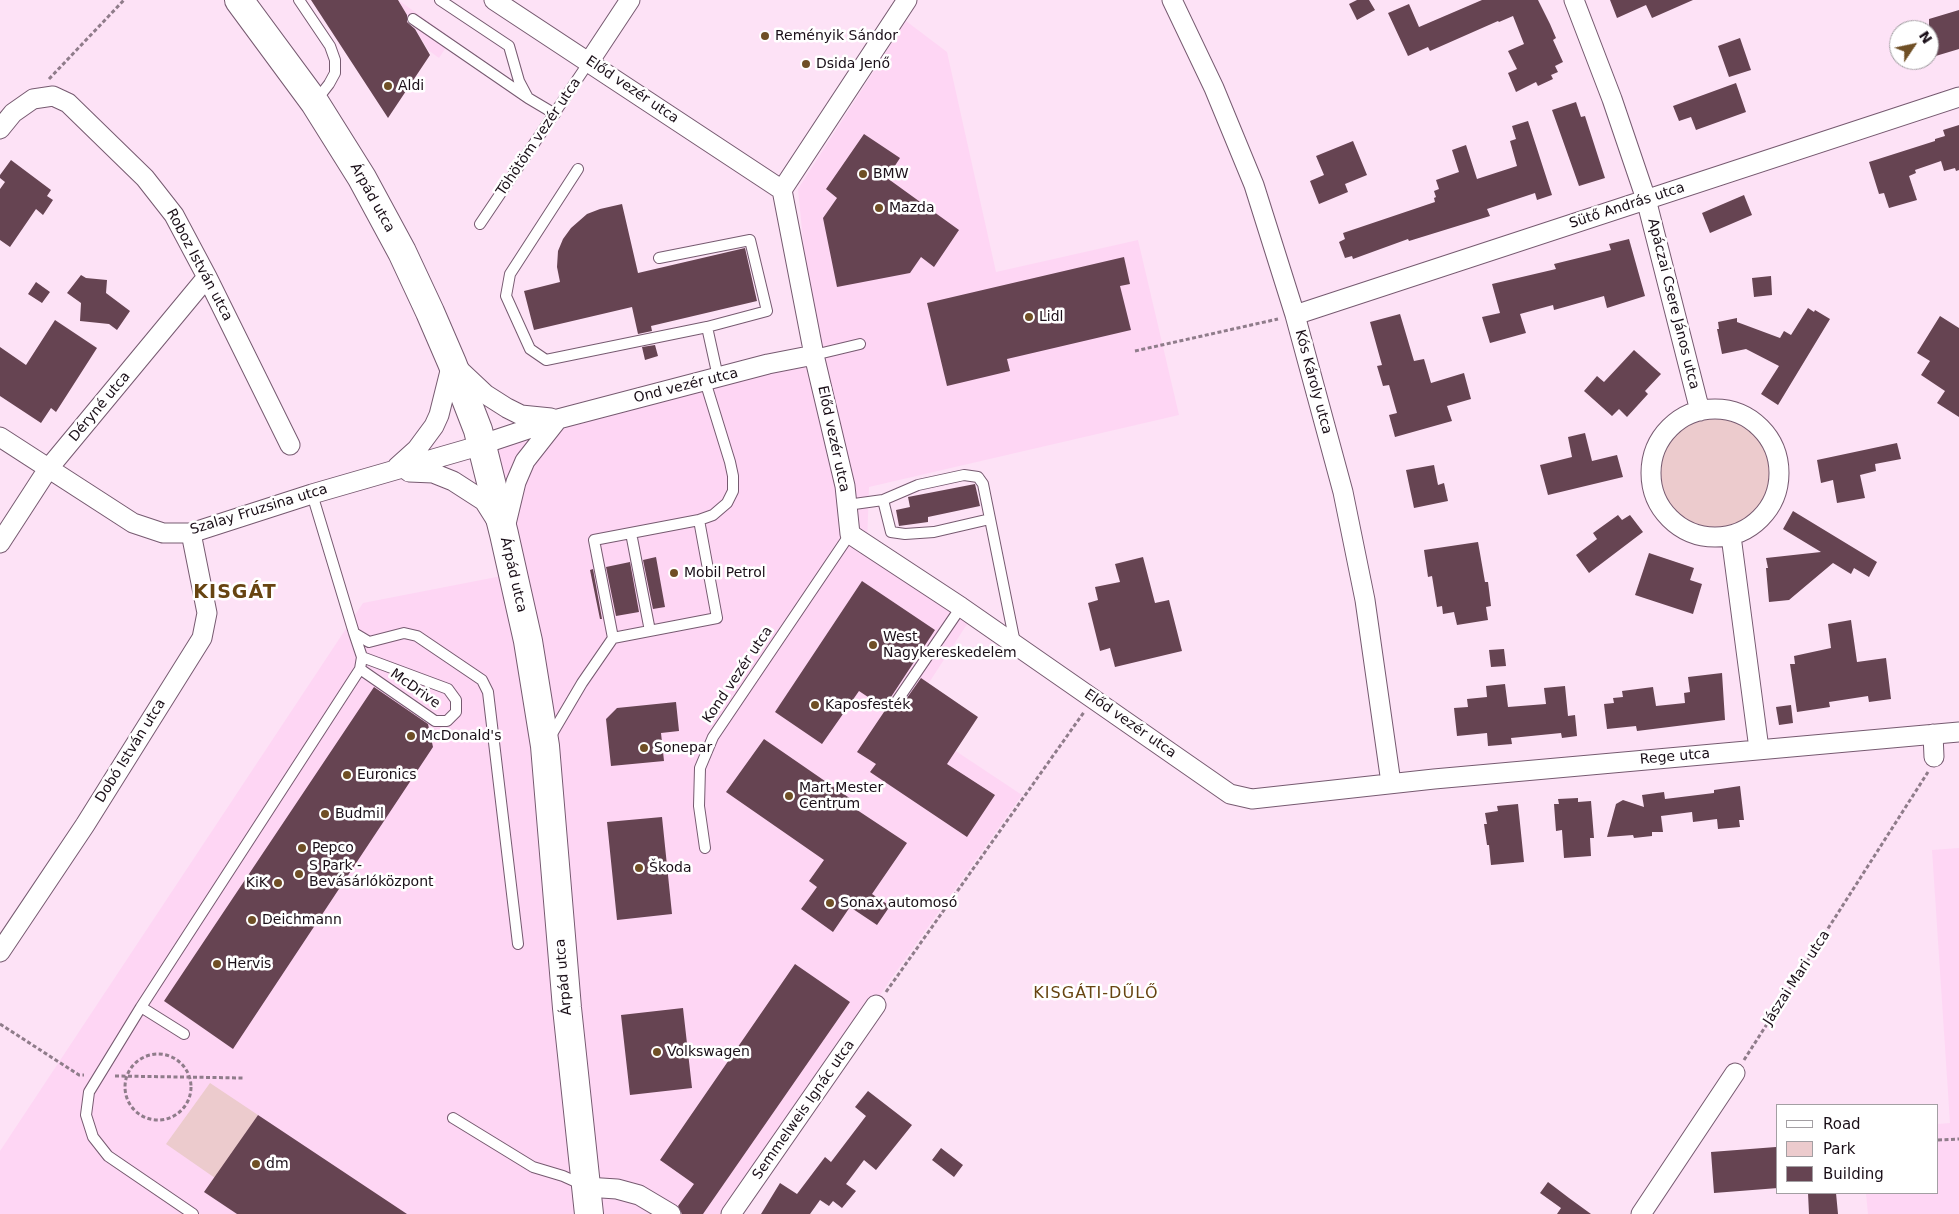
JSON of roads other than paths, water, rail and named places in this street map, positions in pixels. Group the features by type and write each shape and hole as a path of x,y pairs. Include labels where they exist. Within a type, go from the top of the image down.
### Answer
{"main road":[{"name":"Árpád utca","path":"239,0 315,103 362,178 402,252 452,363 478,430 528,641 545,746 567,1008 589,1214"}],"street":[{"name":"Előd vezér utca","path":"494,0 782,190 814,355 845,486 850,534 961,606 1230,794 1252,799 1391,783"},
{"name":"Töhötöm vezér utca","path":"589,62 630,0"},
{"path":"782,190 907,0"},
{"name":"Kós Károly utca","path":"1172,0 1214,88 1254,185 1295,315 1342,492 1365,600 1391,783"},
{"name":"Apáczai Csere János utca","path":"1574,0 1612,99 1646,199 1700,411"},
{"name":"Roboz István utca","path":"0,129 13,113 32,99 53,96 68,102 145,178 174,215 207,277 290,445"},
{"name":"Sütő András utca","path":"1295,315 1959,97"},
{"name":"Déryné utca","path":"0,543 48,469 207,277"},
{"name":"Ond vezér utca","path":"481,444 558,419 814,355"},
{"name":"Ond vezér utca","path":"452,363 485,394 507,408 521,415 558,419"},
{"name":"Szalay Fruzsina utca","path":"393,471 418,449 434,426 439,414 452,363"},
{"path":"1705,409 1727,409 1747,417 1764,431 1776,450 1780,471 1777,493 1767,512 1751,527 1731,536 1708,537 1686,530 1668,516 1656,497 1651,474 1654,451 1666,431 1684,417 1700,411 1705,409"},
{"path":"504,534 516,482 525,461 558,419"},
{"name":"Szalay Fruzsina utca","path":"0,437 133,524 164,533 191,533 312,494 481,444"},
{"name":"Szalay Fruzsina utca","path":"393,471 433,473 453,481 484,501 504,534"},
{"name":"Dobó István utca","path":"0,952 85,825 202,638 207,613 191,533"},
{"path":"1731,536 1758,749"},
{"name":"Rege utca","path":"1391,783 1959,732"},
{"path":"1933,734 1934,757"},
{"name":"Semmelweis Ignác utca","path":"731,1214 876,1006"},
{"path":"1641,1214 1735,1073"},
{"path":"586,1187 617,1189 639,1195 671,1214"}],"lane":[{"path":"299,0 330,46 335,60 335,73 315,103"},
{"path":"440,0 509,46 519,81 528,98"},
{"path":"413,19 528,98 555,114"},
{"name":"Töhötöm vezér utca","path":"480,224 589,62"},
{"path":"578,169 510,274 506,296 530,348 546,360 707,327 767,311 750,240 659,258"},
{"path":"613,638 594,540 698,520 713,515 726,503 733,491 733,476 712,379 707,327"},
{"path":"814,355 860,344"},
{"path":"847,505 883,500 918,485 964,476 978,477 983,484 1015,644"},
{"path":"194,1214 108,1156 93,1137 86,1114 89,1092 360,668 362,657 312,494"},
{"path":"883,500 891,532 905,534 934,532 990,520"},
{"path":"545,746 582,682 613,638 717,618 698,520"},
{"path":"631,533 650,631"},
{"name":"Kond vezér utca","path":"705,848 698,806 700,768 713,736 850,534"},
{"path":"897,701 961,606"},
{"path":"354,633 369,642 404,633 417,636 482,680 488,692 518,944"},
{"name":"McDrive","path":"360,668 435,721 447,721 456,712 456,700 448,689 362,657"},
{"path":"142,1007 184,1034"},
{"path":"453,1118 533,1167 563,1176 586,1187"}],"place":[{"name":"Reményik Sándor","path":"765,36"},
{"name":"Dsida Jenő","path":"806,64"},
{"name":"Aldi","path":"388,86"},
{"name":"BMW","path":"863,174"},
{"name":"Mazda","path":"879,208"},
{"name":"Lidl","path":"1029,317"},
{"name":"Mobil Petrol","path":"674,573"},
{"name":"West Nagykereskedelem","path":"873,645"},
{"name":"Kaposfesték","path":"815,705"},
{"name":"McDonald's","path":"411,736"},
{"name":"Sonepar","path":"644,748"},
{"name":"Euronics","path":"347,775"},
{"name":"Mart Mester Centrum","path":"789,796"},
{"name":"Budmil","path":"325,814"},
{"name":"Pepco","path":"302,848"},
{"name":"Škoda","path":"639,868"},
{"name":"S Park - Bevásárlóközpont","path":"299,874"},
{"name":"KiK","path":"278,883"},
{"name":"Sonax automosó","path":"830,903"},
{"name":"Deichmann","path":"252,920"},
{"name":"Hervis","path":"217,964"},
{"name":"Volkswagen","path":"657,1052"},
{"name":"dm","path":"256,1164"}],"district":[{"name":"KISGÁT","path":"235,593"},
{"name":"KISGÁTI-DŰLŐ","path":"1096,994"}]}
